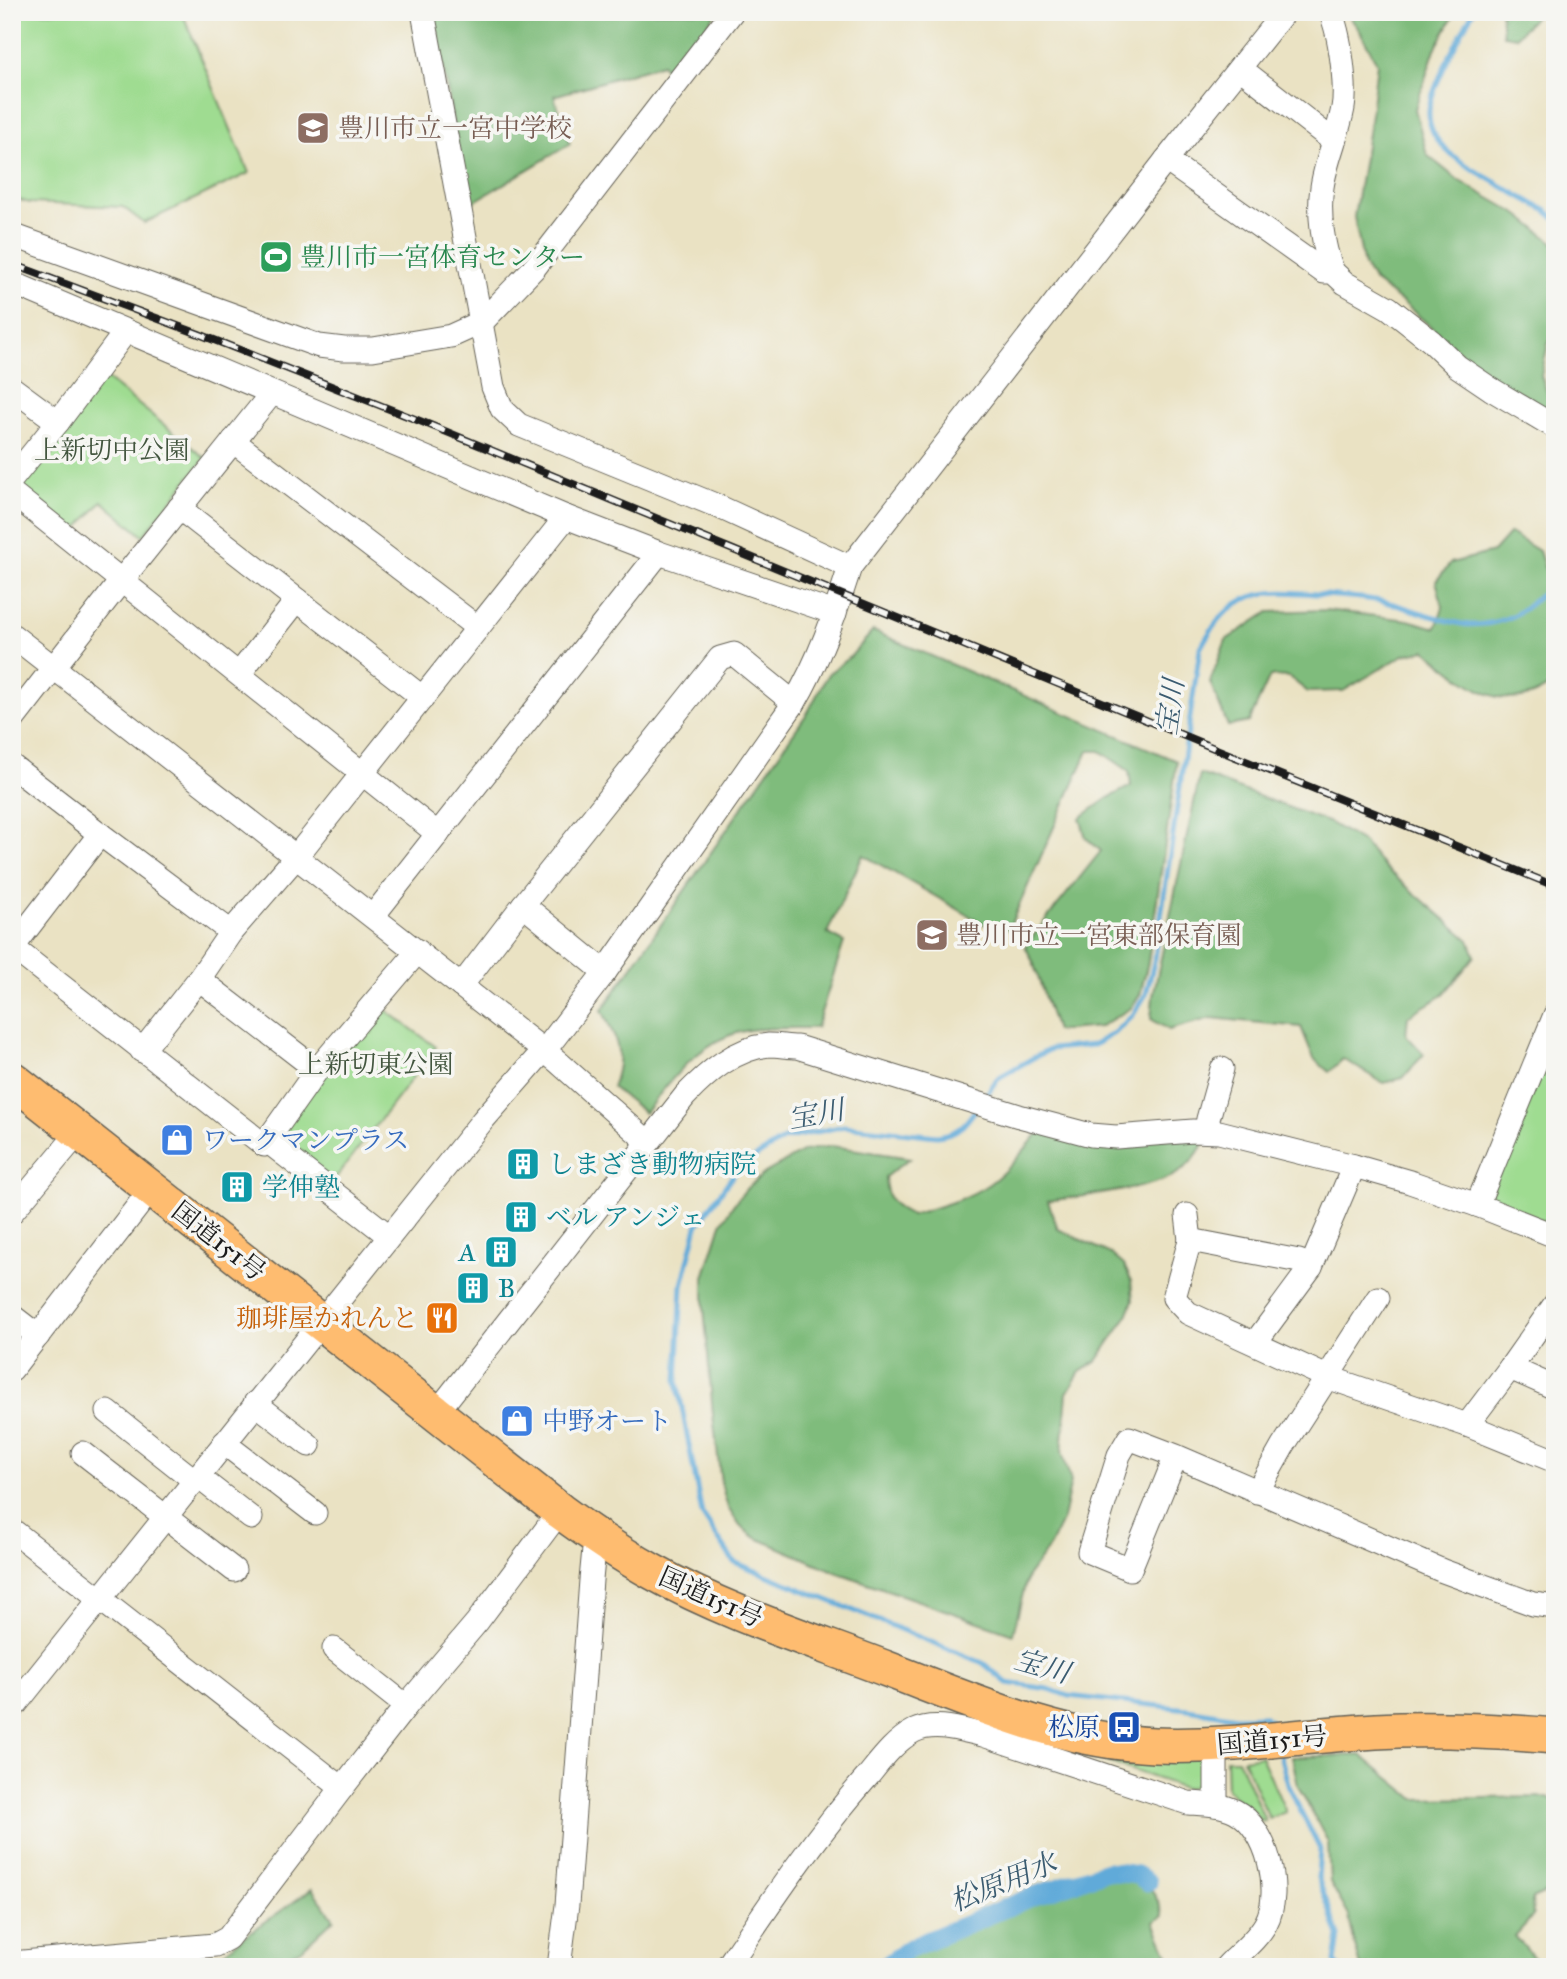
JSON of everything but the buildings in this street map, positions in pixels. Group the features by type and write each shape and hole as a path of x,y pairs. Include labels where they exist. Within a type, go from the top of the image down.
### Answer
{"highway":[{"name":"国道151号","path":"12,1079 560,1511 598,1539 654,1573 725,1606 1010,1716 1100,1740 1153,1745 1216,1746 1375,1731 1449,1729 1555,1737"}],"street":[{"path":"423,12 493,387 497,399 510,418 519,425 715,505 850,567"},
{"path":"12,235 319,346 373,349 451,336 482,322 535,267 732,12"},
{"path":"12,1709 255,1403 483,1120 544,1051 605,972 794,703 808,679 835,613 850,567 1284,12"},
{"path":"1330,12 1340,39 1344,92 1344,107 1322,187 1321,212 1327,257 1333,272 1345,283 1406,320 1457,366 1555,427"},
{"path":"1240,68 1327,136 1335,138"},
{"path":"1166,160 1324,272 1333,272"},
{"path":"12,285 566,517 659,553 835,613"},
{"path":"12,479 126,331"},
{"path":"12,388 58,422"},
{"path":"12,721 272,393"},
{"path":"233,441 478,628"},
{"path":"12,493 438,834"},
{"path":"180,508 423,698"},
{"path":"142,1051 199,979 231,932 296,857 566,517"},
{"path":"373,916 659,553"},
{"path":"239,674 297,600"},
{"path":"12,635 544,1051 648,1142"},
{"path":"461,986 720,658 734,654 794,703"},
{"path":"12,766 231,932"},
{"path":"100,834 13,947 264,1145 317,1070 418,951"},
{"path":"523,905 605,972"},
{"path":"199,979 317,1070"},
{"path":"1478,1205 1555,1014"},
{"path":"437,1412 684,1096 705,1075 744,1052 768,1045 797,1047 1012,1114 1091,1135 1115,1137 1206,1131 1354,1166 1478,1205 1555,1236"},
{"path":"1206,1131 1223,1069"},
{"path":"12,1212 79,1132"},
{"path":"276,1148 390,1236"},
{"path":"1255,1343 1311,1267 1354,1166"},
{"path":"12,1369 152,1188"},
{"path":"1187,1215 1190,1240 1174,1298 1188,1313 1328,1377 1467,1425 1555,1461"},
{"path":"1190,1240 1299,1261 1311,1267"},
{"path":"1258,1492 1283,1446 1378,1298"},
{"path":"1467,1425 1555,1304"},
{"path":"12,1316 38,1336"},
{"path":"1510,1368 1555,1388"},
{"path":"255,1403 309,1445"},
{"path":"108,1412 251,1518"},
{"path":"1176,1456 1129,1569 1089,1552 1119,1455 1129,1438 1176,1456 1443,1571 1534,1604 1555,1607"},
{"path":"224,1443 314,1513"},
{"path":"83,1453 234,1570"},
{"path":"12,1963 215,1945 228,1938 406,1706 477,1622 560,1511"},
{"path":"12,1530 342,1788"},
{"path":"559,1967 567,1905 591,1580 594,1549 598,1539"},
{"path":"334,1649 406,1706"},
{"path":"727,1967 841,1806 891,1749 915,1731 935,1727 983,1735 1188,1803 1216,1805 1236,1812 1256,1831 1263,1846 1273,1886 1272,1908 1256,1937 1226,1967"},
{"path":"1216,1746 1216,1805"}],"green space":[{"path":"12,12 182,12 249,173 144,223 123,207 30,203 12,198"},
{"path":"434,12 717,12 669,77 662,64 554,96 570,144 467,206"},
{"path":"1346,12 1456,12 1435,49 1415,109 1427,155 1458,180 1519,215 1555,244 1555,334 1548,344 1541,376 1549,397 1555,399 1555,417 1490,379 1405,304 1375,282 1364,266 1354,217 1377,63"},
{"path":"1501,12 1539,12 1516,37 1503,35"},
{"name":"上新切中公園","path":"102,375 205,458 143,536 102,501 75,532 18,485"},
{"path":"1510,533 1539,551 1545,569 1555,576 1555,683 1530,696 1500,698 1473,687 1425,650 1404,655 1343,691 1308,692 1289,677 1270,676 1249,722 1228,726 1210,682 1226,640 1269,612 1326,610 1408,620 1436,628 1443,607 1436,581 1451,563 1493,552"},
{"path":"873,631 1177,761 1148,962 1140,995 1131,1008 1099,1027 1056,1031 1025,946 1101,851 1086,838 1080,818 1131,786 1129,771 1100,751 1088,751 1009,928 996,931 863,855 827,933 844,942 816,1028 750,1030 717,1041 677,1073 645,1113 612,1087 618,1065 618,1047 602,1010 808,712 828,674 851,656"},
{"path":"1200,774 1330,823 1364,843 1384,867 1469,940 1475,956 1443,995 1408,1016 1406,1035 1424,1054 1403,1078 1383,1083 1343,1059 1329,1072 1314,1059 1301,1027 1211,1018 1169,1030 1151,1019 1153,996"},
{"name":"上新切東公園","path":"375,1002 436,1047 331,1184 274,1138"},
{"path":"1555,1036 1555,1225 1487,1200"},
{"path":"1043,1128 1205,1141 1189,1164 1169,1178 1136,1188 1048,1201 1058,1229 1111,1254 1124,1265 1131,1280 1133,1300 1126,1318 1097,1361 1080,1372 1067,1393 1062,1452 1071,1481 1063,1519 1050,1546 1027,1577 1013,1634 836,1572 756,1538 740,1526 728,1508 721,1483 704,1307 704,1277 721,1224 733,1205 747,1188 765,1173 804,1151 832,1146 910,1158 885,1177 891,1201 911,1215 980,1190 1010,1165"},
{"path":"1361,1755 1415,1799 1548,1797 1555,1801 1555,1897 1548,1892 1532,1899 1533,1916 1515,1936 1535,1959 1537,1967 1361,1967 1349,1916 1330,1882 1328,1842 1298,1786 1292,1757"},
{"path":"1204,1756 1203,1778 1200,1784 1187,1789 1105,1761 1136,1761"},
{"path":"1261,1756 1286,1812 1269,1818 1243,1759"},
{"path":"1226,1759 1238,1759 1265,1820 1261,1821 1227,1790"},
{"path":"1108,1873 1134,1877 1151,1889 1163,1916 1154,1922 1168,1955 1178,1964 1176,1967 888,1967 910,1950 1035,1898"},
{"path":"312,1889 334,1919 302,1949 262,1967 191,1967 221,1954"}],"waterway":[{"name":"宝川","path":"1473,12 1435,89 1429,111 1430,124 1442,146 1451,154 1555,218"},
{"name":"宝川","path":"984,1098 998,1078 1033,1058 1051,1049 1094,1045 1114,1033 1133,1015 1146,994 1155,958 1200,649 1224,614 1251,597 1284,592 1378,600 1452,622 1480,624 1499,621 1523,610 1555,580"},
{"name":"宝川","path":"976,1109 960,1128 937,1136 844,1126 784,1139 738,1168 697,1226 682,1285 677,1381 702,1514 734,1562 983,1663 1007,1683 1049,1689 1068,1696 1236,1717 1263,1716 1272,1722 1274,1727"},
{"name":"宝川","path":"1279,1750 1289,1788 1320,1849 1318,1878 1339,1936 1335,1962 1340,1967"},
{"name":"松原用水","path":"885,1967 908,1949 1034,1896 1107,1871 1137,1875 1148,1882"}],"railway":[{"path":"12,264 430,425 1555,886"}],"place":[{"name":"豊川市立一宮中学校","path":"313,128"},
{"name":"豊川市一宮体育センター","path":"276,257"},
{"name":"豊川市立一宮東部保育園","path":"932,935"},
{"name":"ワークマンプラス","path":"177,1140"},
{"name":"しまざき動物病院","path":"523,1164"},
{"name":"学伸塾","path":"237,1187"},
{"name":"ベル アンジェ","path":"521,1217"},
{"name":"A","path":"501,1252"},
{"name":"B","path":"473,1288"},
{"name":"珈琲屋かれんと","path":"442,1318"},
{"name":"中野オート","path":"517,1421"},
{"name":"松原","path":"1124,1727"}]}
